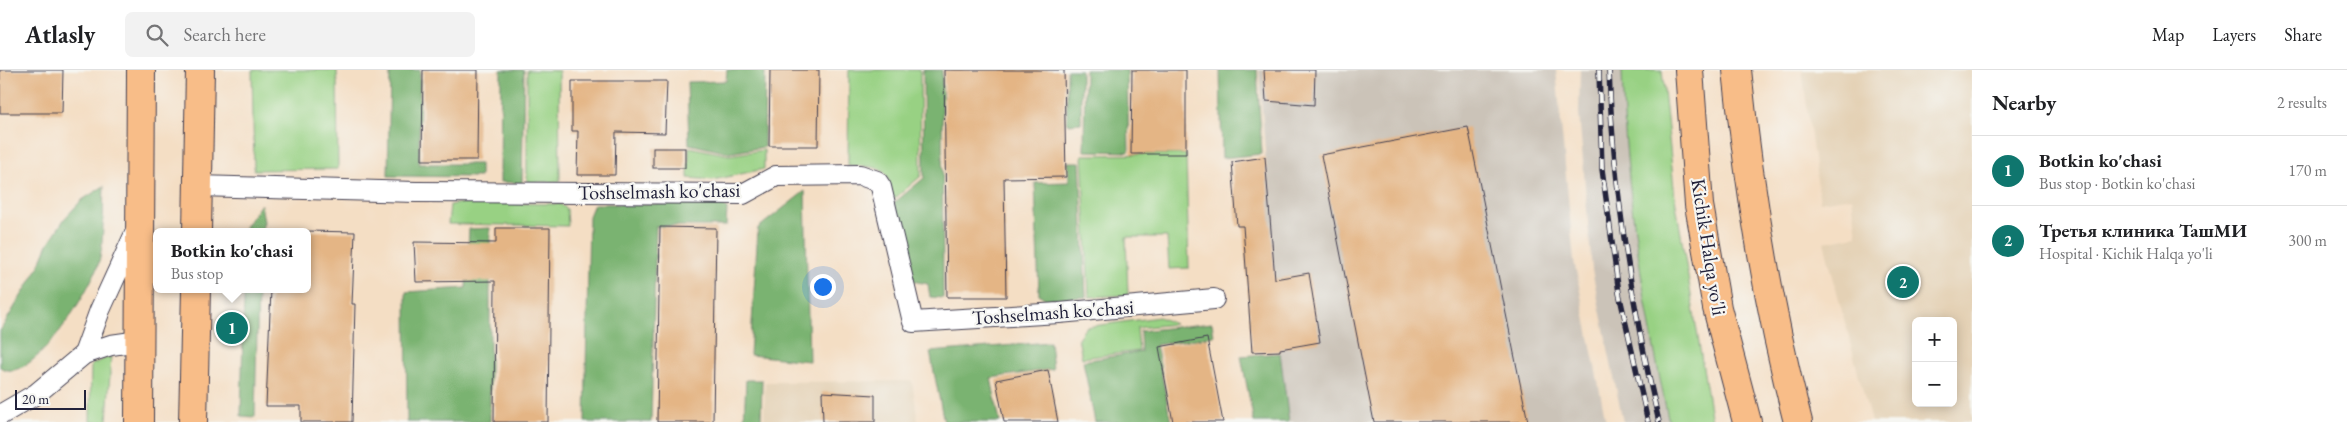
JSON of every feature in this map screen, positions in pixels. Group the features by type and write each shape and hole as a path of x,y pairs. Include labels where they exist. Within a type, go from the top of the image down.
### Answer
{"main road":[{"path":"139,422 141,70"},
{"path":"197,228 200,70"},
{"name":"Kichik Halqa yo'li","path":"1689,70 1699,205 1718,308 1747,422"},
{"path":"1737,70 1756,230 1798,422"},
{"path":"193,422 196,293"}],"street":[{"name":"Toshselmash ko'chasi","path":"198,186 369,189 416,192 743,194 776,176 860,175 877,181 881,186 913,322 1058,313 1214,299"},
{"path":"84,354 100,310 140,222"},
{"path":"0,415 36,394 84,354 111,345 139,340"}],"shaded area":[{"path":"1259,70 1556,70 1574,261 1606,422 1289,422 1280,353"},
{"path":"1580,70 1622,70 1630,188 1645,297 1669,422 1623,422 1592,270 1579,113"},
{"path":"1802,70 1972,70 1972,422 1871,422 1824,242 1857,236 1852,197 1820,202"},
{"path":"912,381 918,422 764,422 765,382"}],"green space":[{"path":"252,70 337,70 338,169 254,170"},
{"path":"390,70 420,70 419,164 480,164 480,177 388,176"},
{"path":"501,70 524,70 522,183 500,182"},
{"path":"527,70 559,71 560,182 527,182"},
{"path":"727,70 765,70 764,147 729,153 689,144 687,82 726,81"},
{"path":"849,70 920,70 921,176 893,200 885,173 875,168 848,165"},
{"path":"923,70 942,70 943,298 930,297 928,284 912,281 894,203 924,178"},
{"path":"1067,70 1081,70 1081,123 1067,124"},
{"path":"1085,70 1127,70 1129,152 1084,151"},
{"path":"1220,70 1257,70 1262,154 1222,158"},
{"path":"1622,70 1662,70 1675,198 1712,422 1669,422 1637,247 1627,159"},
{"path":"689,147 729,155 764,150 764,169 713,180 688,178"},
{"path":"1186,154 1189,268 1169,269 1167,237 1126,237 1128,295 1089,297 1082,155"},
{"path":"1068,162 1080,162 1086,297 1045,299 1039,294 1035,183 1069,182"},
{"path":"104,186 101,255 94,275 85,292 58,332 28,364 13,370 0,367 0,331 38,268 48,244 65,218 82,200"},
{"path":"805,191 809,361 750,355 758,228"},
{"path":"462,203 560,204 567,209 568,226 448,224 450,205"},
{"path":"261,204 264,222 262,228 245,227"},
{"path":"594,204 722,204 727,209 726,226 656,226 651,422 585,422 589,216"},
{"path":"490,228 490,422 407,422 406,292 466,288 469,229"},
{"path":"244,293 258,293 255,417 241,416"},
{"path":"1159,317 1175,324 1137,328 1139,351 1082,358 1078,338 1086,327"},
{"path":"1212,323 1214,336 1156,345 1171,422 1095,422 1083,361 1141,352 1140,331"},
{"path":"1050,342 1053,369 991,378 1000,422 944,422 930,352"},
{"path":"1280,353 1289,422 1254,422 1241,356"},
{"path":"111,356 107,422 90,422 91,365"},
{"path":"746,380 762,380 761,422 744,422"}],"building":[{"path":"0,70 63,70 62,113 0,113"},
{"path":"423,70 478,70 477,160 422,160"},
{"path":"770,70 819,70 818,146 769,146"},
{"path":"944,70 1064,70 1066,177 1004,178 1006,297 947,297"},
{"path":"1132,70 1186,70 1186,154 1131,154"},
{"path":"1264,70 1315,70 1314,105 1266,101"},
{"path":"572,81 667,81 665,133 616,132 615,175 577,175 578,131 572,131"},
{"path":"1468,127 1528,422 1374,422 1321,155"},
{"path":"653,148 685,148 685,168 653,168"},
{"path":"1265,157 1275,279 1309,273 1320,342 1280,349 1280,351 1252,352 1243,226 1237,226 1232,162"},
{"path":"660,227 716,228 713,422 657,422"},
{"path":"496,228 550,228 548,422 494,422 495,281 416,282 414,242 496,243"},
{"path":"311,231 355,232 352,304 355,304 352,422 301,422 301,406 266,406 271,293 311,293"},
{"path":"1207,338 1223,422 1173,422 1159,347"},
{"path":"1048,370 1058,422 1004,422 996,380"},
{"path":"822,392 875,395 875,422 823,422"}],"railway":[{"path":"1599,70 1602,169 1619,293 1648,422"},
{"path":"1609,70 1615,159 1625,247 1640,335 1659,422"}],"place":[{"name":"Третья клиника ТашМИ","path":"1903,282"},
{"name":"Botkin ko'chasi","path":"232,328"}]}
